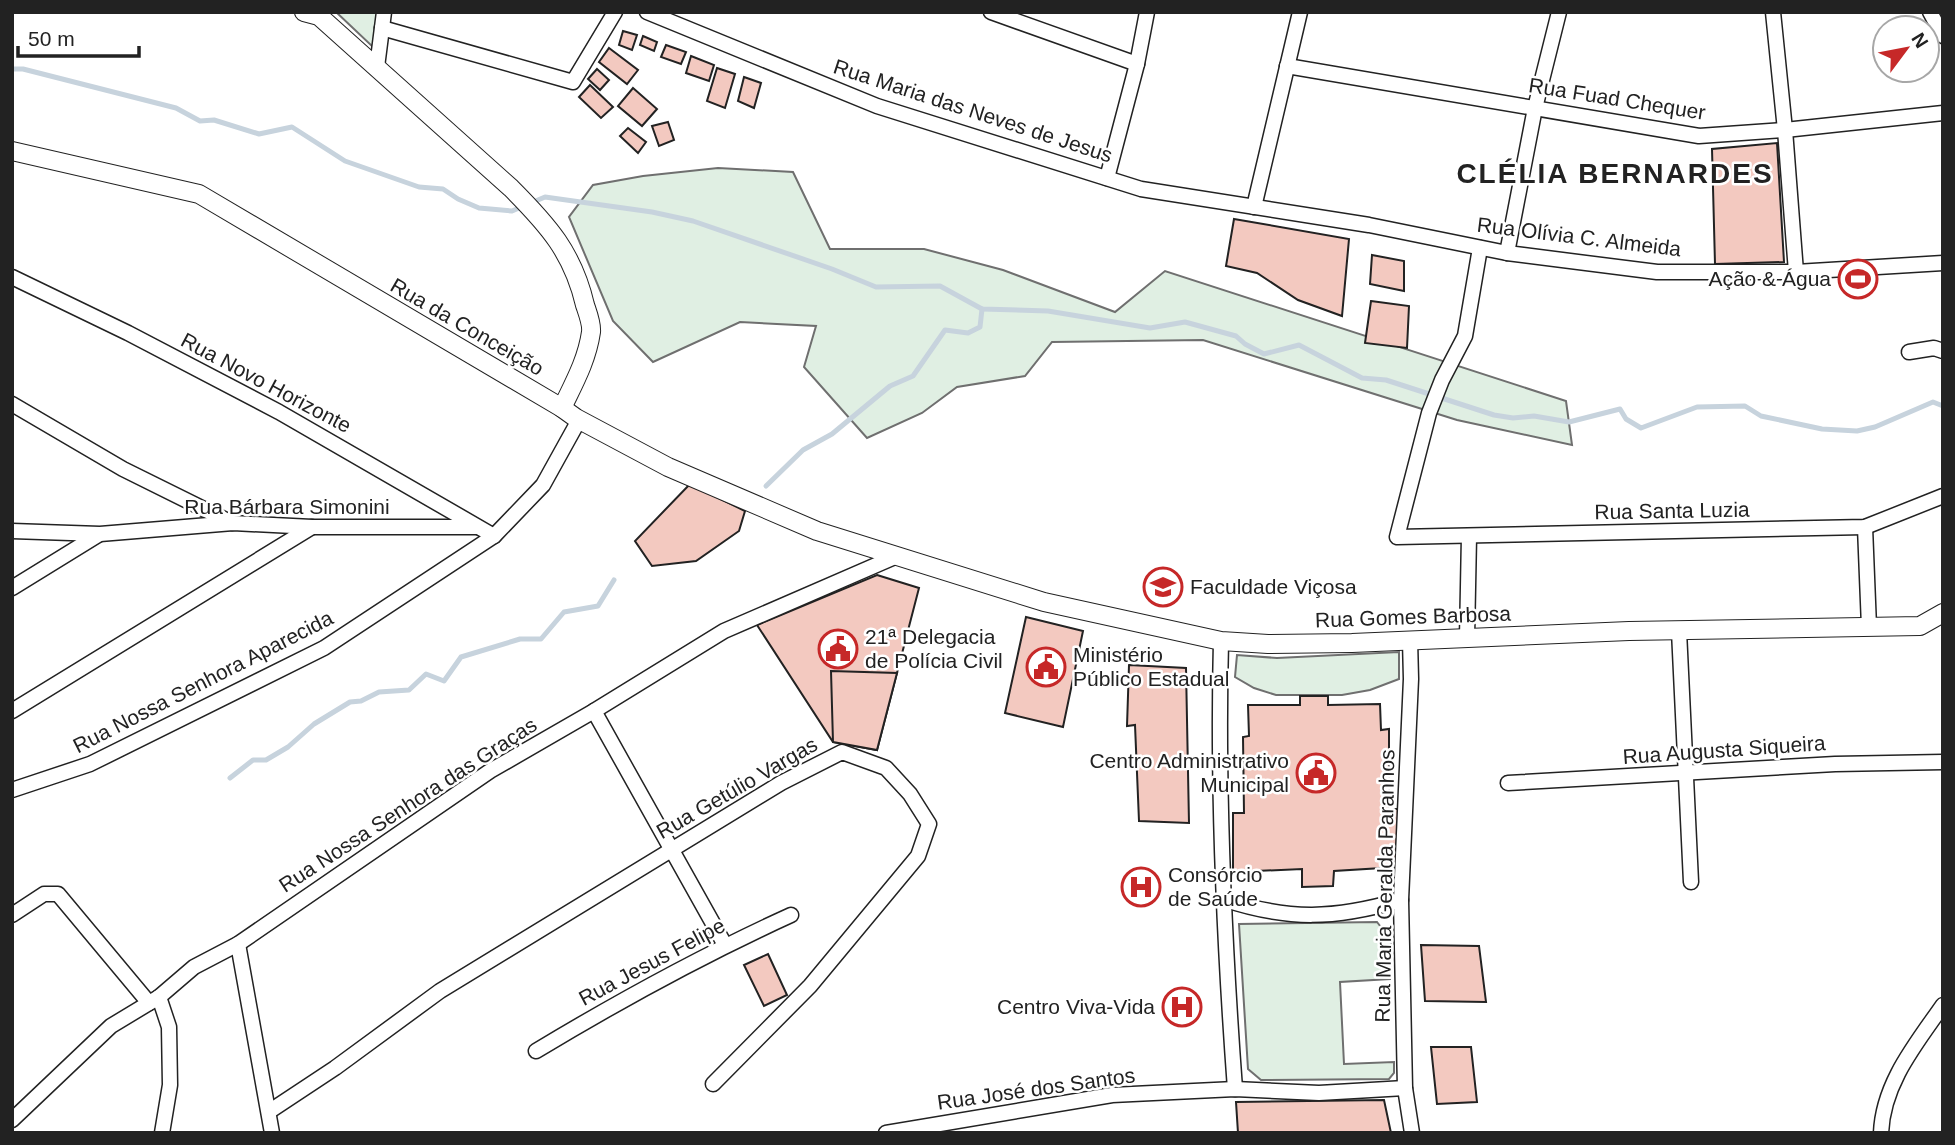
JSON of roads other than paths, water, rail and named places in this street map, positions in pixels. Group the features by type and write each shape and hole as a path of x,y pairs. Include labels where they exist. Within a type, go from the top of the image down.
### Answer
{"street":[{"path":"377,67 384,12"},
{"path":"382,28 573,82 615,12"},
{"name":"Rua Maria das Neves de Jesus","path":"647,12 877,106 1141,189 1254,207"},
{"path":"990,12 1137,64"},
{"path":"1107,178 1137,64 1147,12"},
{"path":"1254,207 1300,12"},
{"path":"1507,253 1535,108 1559,12"},
{"path":"1773,12 1786,130 1796,272"},
{"path":"1930,12 1943,36"},
{"path":"315,13 511,188 537,215 566,252 581,287 591,329 582,368 562,408"},
{"name":"Rua Fuad Chequer","path":"1287,66 1699,136 1786,130 1943,113"},
{"name":"Rua da Conceição","path":"12,151 199,194 579,420 668,467 817,531 897,555"},
{"name":"Rua Olívia C. Almeida","path":"1254,207 1369,225 1507,253 1657,272 1796,272 1943,263"},
{"name":"Rua Santa Luzia","path":"1480,248 1465,336 1429,414 1396,537 1865,527 1943,496"},
{"name":"Rua Novo Horizonte","path":"12,277 128,333 279,412 495,536"},
{"path":"1909,352 1934,348 1943,351"},
{"path":"12,404 123,468 233,523"},
{"name":"Rua Nossa Senhora Aparecida","path":"12,790 90,764 324,648 495,536 543,485 579,420"},
{"name":"Rua Bárbara Simonini","path":"12,531 100,534 233,523 312,527 479,527"},
{"path":"12,711 312,527"},
{"path":"1865,527 1869,626"},
{"path":"12,588 100,534"},
{"path":"1467,638 1469,536"},
{"name":"Rua Gomes Barbosa","path":"897,555 1044,601 1221,641 1268,644 1943,625"},
{"name":"Rua Nossa Senhora das Graças","path":"12,1120 111,1027 154,1000 194,967 238,943 489,771 594,711 724,631 897,555"},
{"path":"1920,625 1943,613"},
{"path":"1679,631 1691,882"},
{"name":"Rua Maria Geralda Paranhos","path":"1410,640 1401,900 1405,1087 1412,1133"},
{"path":"1221,641 1220,832 1225,962 1235,1089"},
{"path":"594,711 726,945"},
{"name":"Rua Getúlio Vargas","path":"270,1111 335,1068 440,991 781,783 842,752 886,768 910,794 929,824 918,856 810,986 713,1084"},
{"name":"Rua Augusta Siqueira","path":"1508,783 1835,764 1943,762"},
{"path":"12,915 44,894 58,894 154,1000 169,1027 170,1085 162,1133"},
{"path":"1223,900 1258,910 1310,916 1360,911 1401,900"},
{"name":"Rua Jesus Felipe","path":"537,1051 625,997 791,915"},
{"path":"238,943 272,1133"},
{"path":"1881,1133 1882,1117 1898,1070 1943,1005"},
{"name":"Rua José dos Santos","path":"886,1133 1112,1095 1235,1089 1319,1093 1405,1087"}],"waterway":[{"path":"12,69 23,69 176,108 200,121 214,120 259,134 292,127 345,161 419,187 443,189 479,208 512,211 545,197 652,212 693,221 876,287 940,286 982,309 1048,311 1150,328 1185,322 1236,336 1264,354 1299,345 1362,378 1386,380 1494,415 1513,418 1534,416 1569,422 1620,409 1626,419 1641,428 1697,407 1745,406 1761,416 1822,429 1857,431 1875,427 1933,402 1943,406"},
{"path":"766,486 803,450 832,434 890,386 913,376 945,330 968,333 980,327 982,309"},
{"path":"230,778 253,760 266,760 288,747 314,724 350,702 361,701 379,692 409,690 426,674 444,681 461,657 520,639 541,639 564,612 598,606 614,580"}],"place":[{"name":"Ação & Água","path":"1858,279"},
{"name":"Faculdade Viçosa","path":"1163,587"},
{"name":"21ª Delegacia de Polícia Civil","path":"838,649"},
{"name":"Ministério Público Estadual","path":"1046,667"},
{"name":"Centro Administrativo Municipal","path":"1316,773"},
{"name":"Consórcio de Saúde","path":"1141,887"},
{"name":"Centro Viva-Vida","path":"1182,1007"}],"district":[{"name":"CLÉLIA BERNARDES","path":"1615,173"}]}
